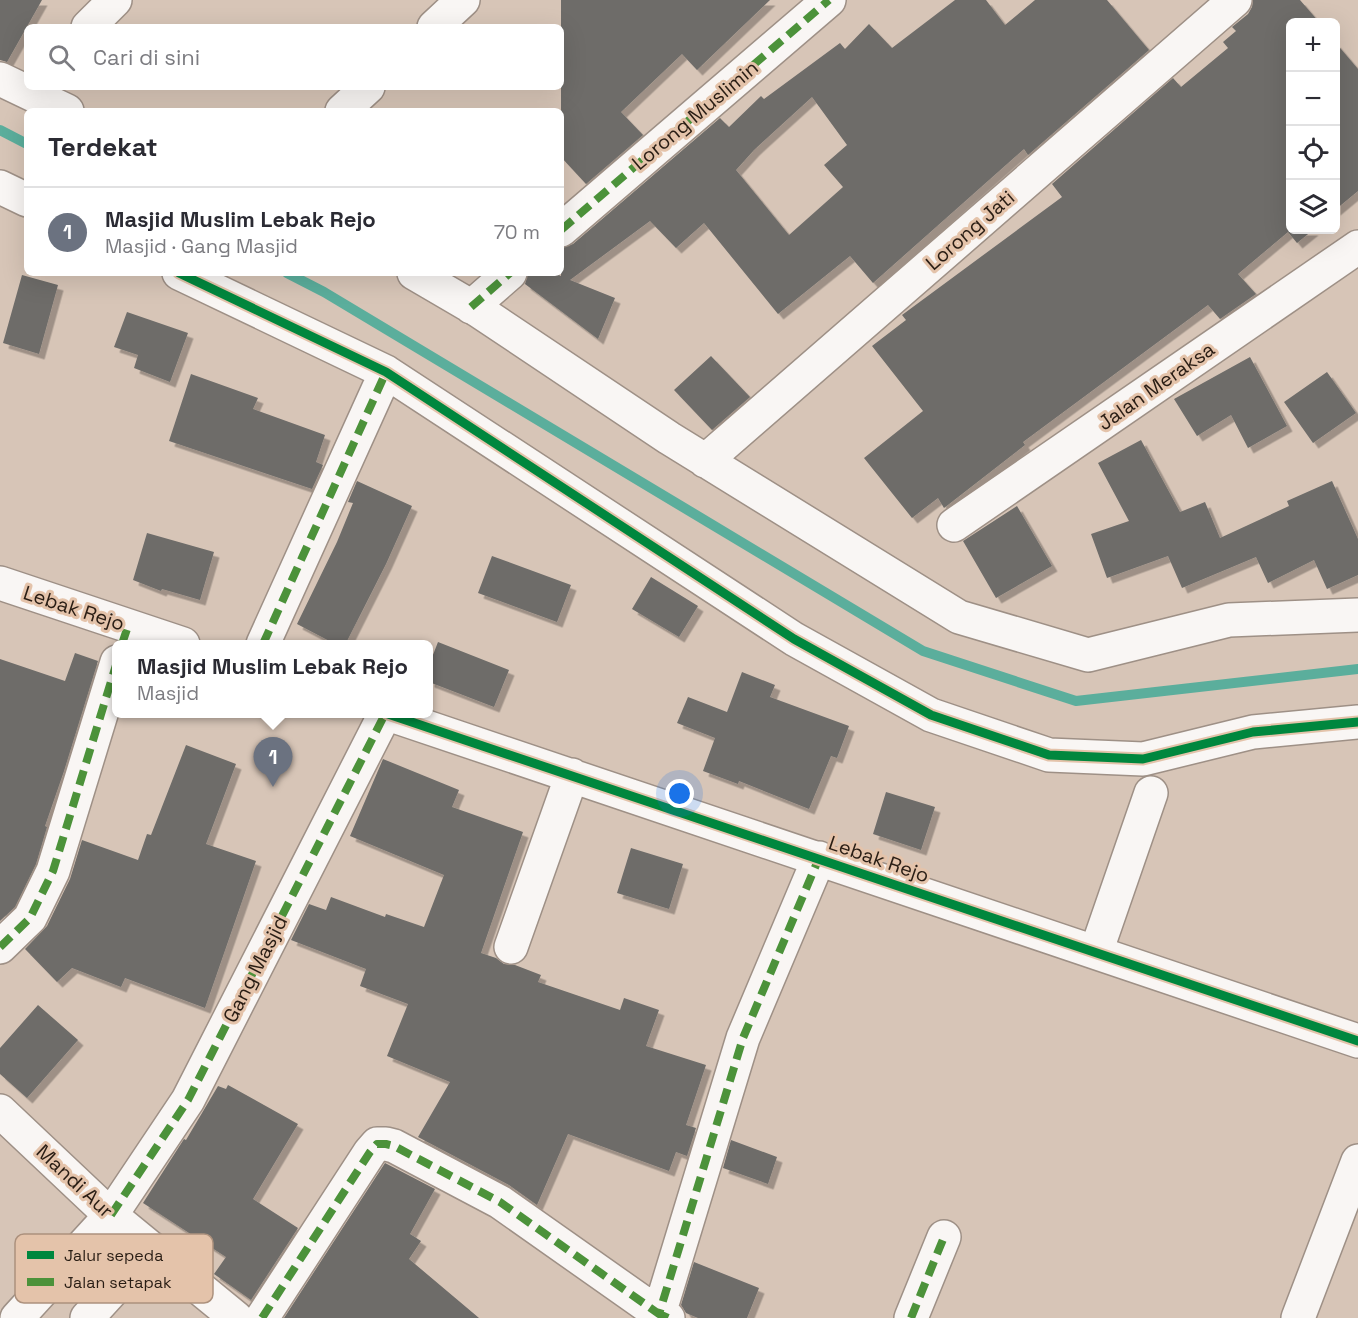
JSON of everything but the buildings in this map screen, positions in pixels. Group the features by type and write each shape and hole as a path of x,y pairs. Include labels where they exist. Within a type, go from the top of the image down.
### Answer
{"street":[{"path":"91,24 115,0"},
{"path":"437,24 463,0"},
{"name":"Lorong Muslimin","path":"564,227 830,0"},
{"name":"Lorong Jati","path":"705,461 1235,0"},
{"path":"25,90 61,108"},
{"path":"345,108 365,90"},
{"path":"0,187 24,199"},
{"name":"Jalan Meraksa","path":"954,525 1358,247"},
{"path":"185,276 386,372 794,639 931,715 1049,755 1143,759 1253,732 1358,722"},
{"path":"419,276 471,307 705,461 959,617 1088,655 1229,620 1358,615"},
{"path":"471,307 507,276"},
{"path":"265,640 386,372"},
{"name":"Lebak Rejo","path":"0,583 125,635 154,640"},
{"path":"0,947 30,918 53,871 112,678"},
{"name":"Gang Masjid","path":"94,1234 111,1215 188,1100 385,718"},
{"name":"Lebak Rejo","path":"399,718 1358,1041"},
{"path":"511,947 572,775"},
{"path":"1096,952 1151,793"},
{"path":"262,1318 377,1144 394,1146 500,1202 663,1316 743,1038 819,858"},
{"name":"Mandi Aur","path":"0,1111 134,1234"},
{"path":"1298,1318 1356,1171"},
{"path":"911,1318 944,1237"},
{"name":"Mandi Aur","path":"213,1299 236,1318"},
{"name":"Gang Masjid","path":"17,1318 31,1303"},
{"path":"87,1318 101,1303"}],"waterway":[{"path":"0,130 24,142"},
{"path":"293,276 324,292 923,651 1076,701 1358,669"}],"marked path":[{"path":"564,227 829,0"},
{"path":"471,307 507,276"},
{"path":"265,640 386,372"},
{"path":"123,640 128,626"},
{"path":"0,947 30,918 53,871 112,678"},
{"path":"111,1215 188,1100 383,718"},
{"path":"668,1318 659,1314 743,1038 819,858"},
{"path":"262,1318 377,1144 394,1146 500,1202 659,1314"},
{"path":"911,1318 944,1237"}],"cycle path":[{"path":"185,276 386,372 794,639 931,715 1049,755 1143,759 1253,732 1358,722"},
{"path":"400,718 1358,1041"}],"place":[{"name":"Masjid Muslim Lebak Rejo","path":"273,787"}]}
